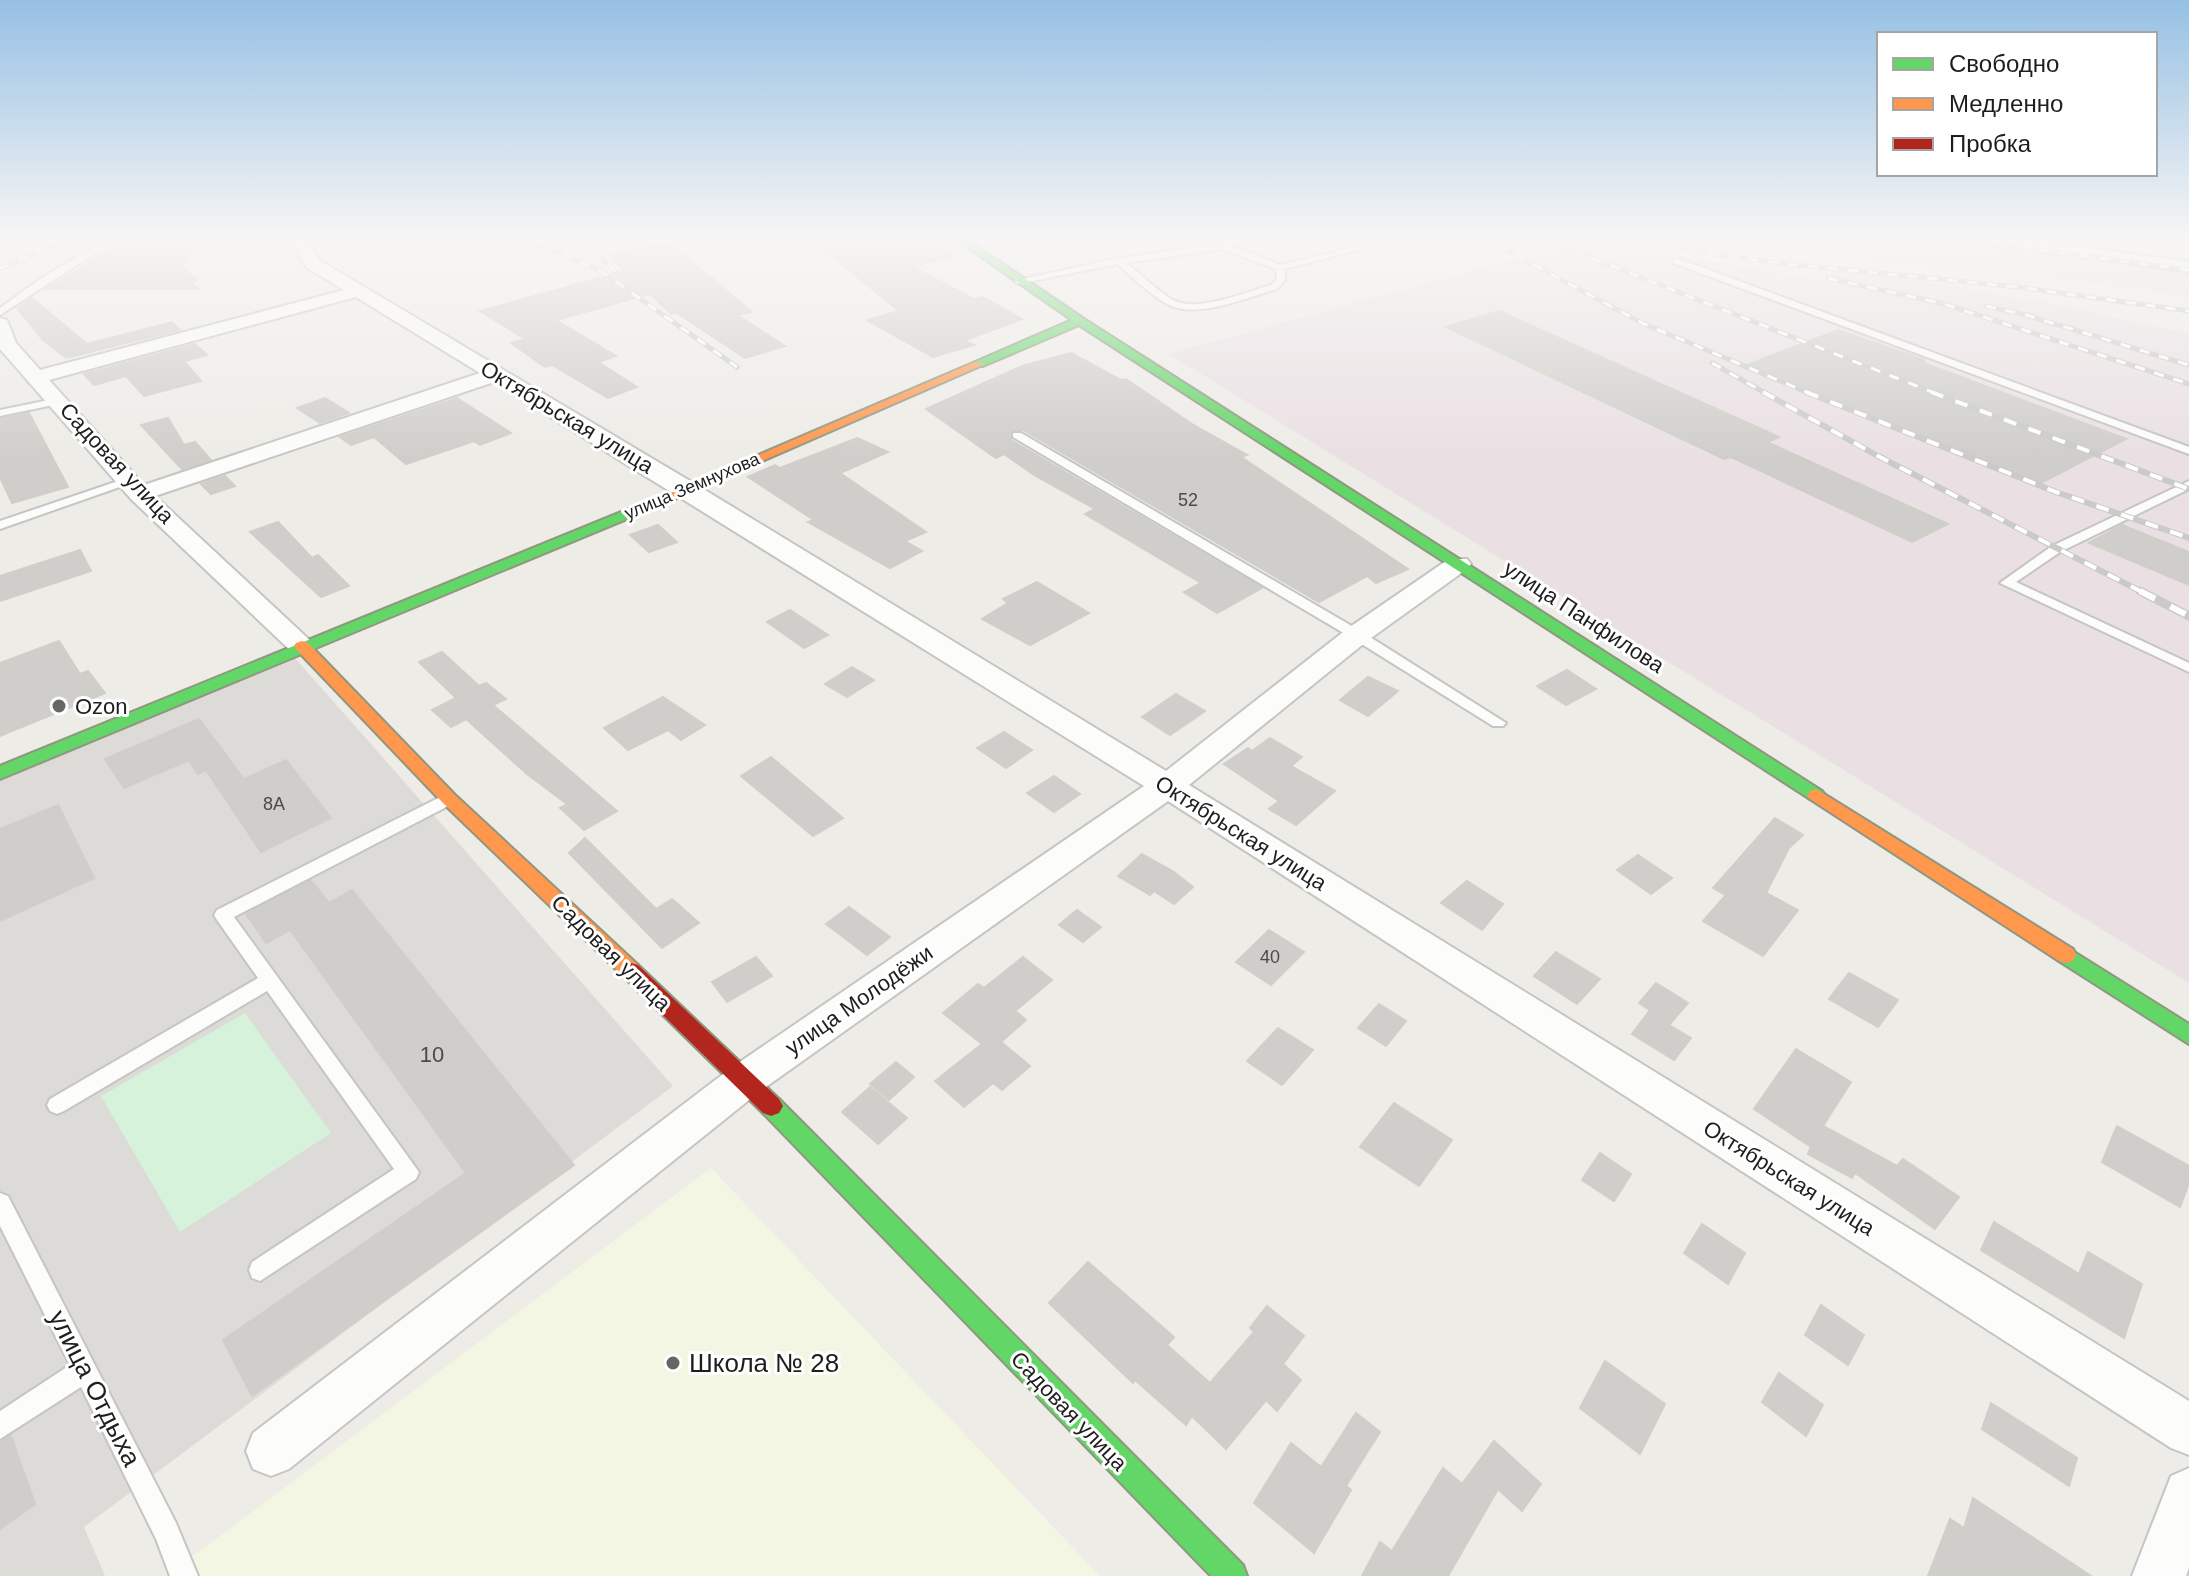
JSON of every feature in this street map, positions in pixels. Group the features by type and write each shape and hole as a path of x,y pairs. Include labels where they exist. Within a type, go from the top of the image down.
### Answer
{"main road":[{"name":"улица Панфилова","path":"1062,310 2189,1035"},
{"name":"улица Земнухова","path":"0,773 687,489 1080,321"},
{"name":"Садовая улица","path":"302,646 449,799 745,1080 1232,1576"}],"street":[{"path":"37,377 290,310"},
{"name":"Октябрьская улица","path":"390,310 687,489 1167,786 2189,1430"},
{"name":"Садовая улица","path":"0,324 7,345 134,487 302,646"},
{"path":"134,487 494,375"},
{"name":"улица Молодёжи","path":"271,1451 745,1080 1167,786 1357,635 1458,564"},
{"path":"2159,1576 2189,1494"}],"lane":[{"path":"1807,310 2189,451"},
{"path":"0,413 59,401"},
{"path":"1017,435 1357,635 1498,723"},
{"path":"2189,485 2056,549 2007,583 2189,668"},
{"path":"0,525 134,487"},
{"path":"260,1270 408,1172 223,915 449,799"},
{"path":"57,1105 270,980"},
{"name":"улица Отдыха","path":"4,1219 86,1369 167,1532 184,1576"},
{"path":"0,1426 86,1369"}],"shaded area":[{"path":"1330,310 2079,310 2189,334 2189,983 1169,354"},
{"path":"294,657 673,1086 84,1527 105,1576 0,1576 0,781"},
{"path":"245,1013 331,1133 180,1232 101,1096"},
{"name":"Школа № 28","path":"711,1168 1100,1576 197,1576 189,1559"}],"building":[{"path":"18,310 46,310 87,344 172,322 180,330 66,358 43,340"},
{"path":"594,310 556,320 616,356 598,362 637,387 608,398 552,365 545,367 511,343 525,339 480,311"},
{"path":"666,310 749,310 752,312 737,315 785,346 745,358 677,313 671,314"},
{"path":"1005,310 1022,319 963,341 974,345 933,357 867,320 899,311"},
{"path":"1499,311 1779,437 1767,442 1948,524 1912,542 1731,457 1724,459 1446,327"},
{"path":"1838,330 1925,360 1924,363 2126,439 2041,483 1747,365"},
{"path":"195,344 207,355 184,361 201,381 144,396 126,376 94,385 84,374"},
{"path":"1071,353 1121,380 1126,379 1192,424 1247,455 1241,457 1408,569 1376,583 1367,576 1319,602 1023,430 1011,431 1011,440 1262,588 1217,613 1184,592 1201,583 1085,514 1095,509 1034,475 1004,454 996,458 926,409 1022,366"},
{"path":"325,398 349,413 320,423 297,408"},
{"path":"457,398 511,433 480,445 474,441 406,464 374,437 351,445 340,437"},
{"path":"29,413 68,487 12,503 0,477 0,419"},
{"path":"168,418 184,445 195,442 211,460 182,469 141,425"},
{"path":"857,438 888,452 840,473 926,532 905,541 922,551 890,568 808,522 814,520 748,477"},
{"path":"225,476 235,486 211,494 201,484"},
{"path":"278,522 312,558 318,555 349,586 321,597 250,532"},
{"path":"658,525 677,542 649,552 630,535"},
{"path":"2122,525 2189,552 2189,585 2089,543"},
{"path":"80,550 91,571 0,601 0,576"},
{"path":"1037,582 1089,613 1030,645 982,619 1008,603 1003,599"},
{"path":"790,610 828,635 804,648 767,622"},
{"path":"59,641 80,674 88,671 105,693 0,736 0,663"},
{"path":"442,652 479,686 486,683 506,699 493,705 617,811 584,830 560,808 567,804 527,774 466,719 451,727 432,710 456,698 419,662"},
{"path":"852,667 874,680 847,697 825,684"},
{"path":"1567,670 1596,689 1566,705 1537,686"},
{"path":"1368,677 1398,691 1368,716 1340,700"},
{"path":"1176,694 1205,711 1170,735 1142,717"},
{"path":"663,697 705,725 681,740 668,730 628,750 604,728"},
{"path":"199,719 244,779 286,760 331,818 261,852 206,770 198,774 189,760 124,788 105,759"},
{"path":"1004,732 1032,750 1006,768 977,748"},
{"path":"1270,738 1302,757 1291,766 1335,791 1296,825 1269,809 1279,801 1224,764 1248,748 1252,751"},
{"path":"771,757 843,818 813,836 741,776"},
{"path":"1054,776 1080,794 1054,812 1027,793"},
{"path":"58,805 94,878 0,921 0,829"},
{"path":"1775,818 1803,835 1789,848 1766,893 1798,910 1763,956 1703,921 1726,895 1713,888"},
{"path":"585,838 656,909 672,899 699,923 662,948 569,853"},
{"path":"1142,854 1193,887 1174,904 1154,891 1150,895 1118,876"},
{"path":"1638,855 1672,878 1651,894 1617,870"},
{"path":"311,880 329,903 352,890 574,1165 252,1396 223,1340 466,1173 290,930 266,943 246,914"},
{"path":"1467,881 1503,904 1482,930 1441,903"},
{"path":"849,907 890,937 867,955 826,924"},
{"path":"1077,910 1101,927 1083,942 1059,925"},
{"path":"1269,930 1304,952 1271,985 1236,962"},
{"path":"1556,952 1600,979 1577,1004 1534,976"},
{"path":"756,957 772,976 727,1002 712,982"},
{"path":"1023,957 1052,980 1015,1011 1026,1020 1001,1042 1030,1066 1002,1090 993,1083 964,1107 935,1081 982,1044 943,1013 978,984 984,988"},
{"path":"1849,973 1898,1000 1878,1027 1829,999"},
{"path":"1656,983 1688,1003 1669,1025 1691,1038 1674,1060 1632,1034 1650,1010 1639,1003"},
{"path":"1379,1004 1406,1021 1386,1046 1358,1028"},
{"path":"1278,1028 1313,1050 1282,1085 1247,1061"},
{"path":"1796,1049 1851,1082 1823,1126 1897,1166 1903,1159 1959,1197 1935,1229 1855,1173 1852,1178 1808,1154 1811,1147 1754,1109"},
{"path":"896,1062 914,1077 889,1100 870,1084"},
{"path":"870,1087 907,1118 878,1144 842,1112"},
{"path":"1394,1103 1452,1140 1419,1186 1360,1147"},
{"path":"2117,1126 2189,1166 2189,1183 2180,1207 2102,1162"},
{"path":"1600,1153 1631,1174 1614,1201 1582,1180"},
{"path":"1994,1222 2079,1274 2088,1252 2142,1284 2124,1338 1981,1250"},
{"path":"1702,1224 1745,1253 1728,1284 1684,1253"},
{"path":"1088,1262 1174,1337 1167,1345 1210,1383 1254,1332 1250,1328 1267,1306 1304,1336 1283,1364 1301,1380 1277,1411 1266,1400 1226,1449 1192,1416 1186,1425 1135,1380 1133,1383 1049,1303"},
{"path":"1821,1305 1864,1335 1848,1365 1805,1335"},
{"path":"1605,1361 1665,1404 1640,1454 1580,1408"},
{"path":"1779,1373 1823,1405 1806,1436 1762,1402"},
{"path":"1991,1403 2077,1458 2069,1486 1982,1429"},
{"path":"1356,1413 1380,1432 1346,1486 1351,1490 1314,1553 1254,1503 1291,1443 1321,1467"},
{"path":"11,1436 35,1504 0,1529 0,1442"},
{"path":"1494,1441 1541,1484 1522,1511 1498,1489 1448,1576 1362,1576 1380,1542 1392,1551 1443,1468 1462,1484"},
{"path":"1973,1498 2091,1576 1928,1576 1950,1519 1964,1528"}],"railway":[{"path":"656,310 737,367"},
{"path":"1617,310 1811,394"},
{"path":"1723,310 1937,394"},
{"path":"1961,310 2189,384"},
{"path":"2002,310 2189,365"},
{"path":"2179,310 2189,311"},
{"path":"1712,363 1767,394"},
{"path":"1763,392 1878,456 2144,593"},
{"path":"1806,392 1811,394"},
{"path":"1931,392 2189,489"},
{"path":"1811,394 2056,492 2189,538"},
{"path":"2140,591 2189,616"}],"traffic: fast":[{"path":"1063,310 1816,795"},
{"path":"979,364 1080,321"},
{"path":"0,773 670,496"},
{"path":"2066,955 2189,1035"},
{"path":"771,1106 1232,1576"}],"traffic: slow":[{"path":"670,496 979,364"},
{"path":"302,646 449,799 631,971"},
{"path":"1816,795 2066,955"}],"traffic: jam":[{"path":"631,971 771,1106"}],"place":[{"name":"Ozon","path":"59,706"},
{"name":"Школа № 28","path":"673,1363"}]}
